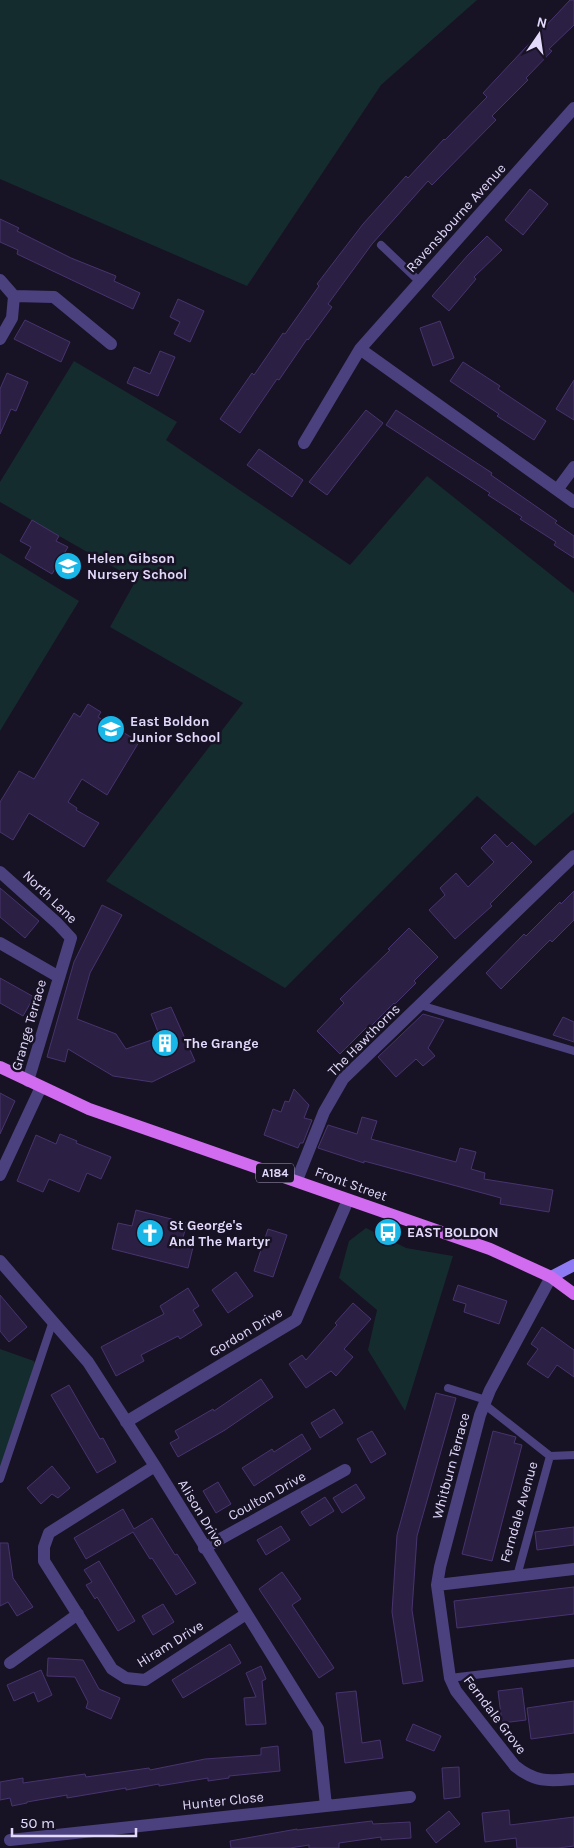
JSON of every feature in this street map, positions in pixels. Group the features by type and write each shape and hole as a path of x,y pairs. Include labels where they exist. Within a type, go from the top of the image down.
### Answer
{"main road":[{"name":"Front Street","path":"0,1067 89,1109 297,1180 348,1200 490,1249 551,1277"},
{"path":"551,1277 574,1265"},
{"name":"A184","path":"551,1277 574,1294"}],"street":[{"name":"Ravensbourne Avenue","path":"304,443 360,349 574,108"},
{"path":"0,280 14,296 12,318 0,339"},
{"path":"14,296 54,297 111,344"},
{"path":"360,349 574,502"},
{"path":"557,490 574,467"},
{"name":"The Hawthorns","path":"297,1180 324,1112 343,1079 574,856"},
{"name":"North Lane","path":"0,872 71,938 59,977"},
{"path":"0,943 59,977"},
{"name":"Grange Terrace","path":"28,1081 59,977"},
{"path":"0,1174 4,1156 40,1087"},
{"name":"Gordon Drive","path":"126,1422 296,1320 348,1200"},
{"name":"Alison Drive","path":"0,1261 88,1362 155,1466 204,1548 318,1729 326,1806"},
{"name":"Whitburn Terrace","path":"450,1678 437,1585 440,1567 480,1415 485,1402 551,1277"},
{"name":"Hiram Drive","path":"155,1466 49,1533 44,1547 44,1562 112,1669 126,1678 145,1680 246,1614"},
{"name":"Coulton Drive","path":"204,1548 345,1470"},
{"name":"Ferndale Avenue","path":"437,1585 574,1569"},
{"path":"10,1663 78,1614"},
{"name":"Ferndale Grove","path":"450,1678 456,1691 515,1766 525,1774 538,1780 574,1779"},
{"name":"Hunter Close","path":"10,1840 410,1797"}],"lane":[{"path":"381,245 420,282"},
{"name":"The Hawthorns","path":"420,1006 574,1051"},
{"path":"0,1479 53,1321"},
{"path":"448,1388 485,1402"},
{"name":"Ferndale Avenue","path":"485,1402 550,1456 574,1455"},
{"name":"Ferndale Avenue","path":"517,1576 550,1456"},
{"path":"450,1678 574,1663"}],"green space":[{"path":"0,0 477,0 381,85 247,286 0,179"},
{"path":"74,361 177,422 166,440 350,565 427,476 574,593 574,812 535,846 477,796 285,988 106,881 243,703 110,627 136,580 0,502 0,482"},
{"path":"0,553 79,601 0,731"},
{"path":"366,1228 406,1248 453,1256 405,1411 368,1350 377,1310 339,1278 349,1241"},
{"path":"0,1349 34,1361 36,1366 0,1470"}],"building":[{"path":"570,0 574,0 574,25 549,49 552,51 526,78 528,80 492,116 496,120 432,185 428,181 372,244 328,304 332,307 279,380 277,379 240,433 220,419 252,373 254,375 283,333 285,334 319,286 317,284 363,224 406,176 408,178 487,97 483,93"},
{"path":"530,189 548,204 523,235 505,220"},
{"path":"0,219 19,228 17,231 71,258 116,276 114,281 140,293 133,309 17,254 18,250 0,242"},
{"path":"487,236 502,250 474,277 476,279 449,311 432,296"},
{"path":"178,299 204,311 190,342 174,334 180,322 170,317"},
{"path":"25,320 70,342 61,362 14,339"},
{"path":"440,321 454,358 433,366 420,328"},
{"path":"160,351 175,357 158,396 127,383 134,367 150,374"},
{"path":"463,362 500,386 498,389 546,421 534,440 497,416 499,414 450,381"},
{"path":"7,373 28,382 16,411 11,409 0,434 0,389"},
{"path":"574,380 574,420 556,409"},
{"path":"366,410 383,423 327,495 309,482"},
{"path":"396,410 492,473 491,475 557,521 555,523 574,536 574,558 554,545 556,542 520,519 522,517 488,495 490,493 386,425"},
{"path":"259,449 303,480 292,497 247,465"},
{"path":"32,520 59,536 56,541 68,547 52,574 25,558 31,547 20,541"},
{"path":"88,704 101,712 98,717 139,742 107,795 82,779 68,802 77,808 76,810 99,823 84,847 29,813 13,840 0,832 0,802 19,771 34,779 74,713 80,717"},
{"path":"495,834 507,847 512,842 532,862 490,904 492,906 455,939 429,910 445,895 440,888 456,873 468,887 494,862 481,848"},
{"path":"0,888 39,921 25,938 0,917"},
{"path":"574,891 574,920 552,942 550,940 501,989 486,973 524,934 526,936 560,902 561,904"},
{"path":"102,905 122,915 90,973 77,1019 116,1034 126,1049 160,1037 151,1014 171,1007 195,1061 152,1082 113,1076 68,1049 65,1062 47,1057 74,962"},
{"path":"409,928 438,957 414,981 416,983 395,1004 369,1028 368,1026 340,1054 317,1031 344,1003 340,999 390,950 388,949"},
{"path":"0,978 34,997 23,1016 0,1003"},
{"path":"423,1014 444,1020 428,1048 435,1056 423,1066 416,1059 396,1077 378,1057"},
{"path":"563,1017 574,1022 574,1042 553,1035"},
{"path":"294,1089 309,1105 304,1118 312,1120 303,1143 300,1143 298,1148 264,1135 273,1109 281,1112 285,1101 289,1102"},
{"path":"0,1093 15,1101 0,1134"},
{"path":"362,1117 377,1121 371,1139 456,1162 460,1148 476,1152 471,1169 485,1173 484,1179 553,1190 549,1212 500,1204 501,1198 364,1161 364,1163 318,1148 328,1125 357,1134"},
{"path":"60,1134 77,1141 76,1143 111,1157 101,1179 87,1173 79,1192 49,1179 43,1192 17,1181 36,1135 56,1144"},
{"name":"St George's And The Martyr","path":"136,1210 187,1223 182,1241 194,1243 188,1268 112,1249 118,1223 132,1226"},
{"path":"268,1229 287,1235 273,1277 254,1271"},
{"path":"236,1272 253,1296 228,1313 212,1290"},
{"path":"458,1285 507,1301 499,1324 464,1312 466,1304 453,1300"},
{"path":"188,1288 199,1306 193,1310 202,1325 180,1339 178,1336 141,1355 144,1361 116,1376 101,1347 164,1314 160,1306"},
{"path":"0,1295 27,1327 9,1342 0,1331"},
{"path":"353,1303 371,1319 344,1349 353,1357 336,1376 331,1371 306,1388 289,1364 302,1355 306,1360 337,1325 335,1323"},
{"path":"542,1327 574,1350 574,1377 557,1365 548,1378 527,1364 538,1349 531,1344"},
{"path":"261,1379 273,1397 225,1430 178,1457 170,1443 179,1438 175,1431 213,1409 214,1411"},
{"path":"69,1385 100,1439 103,1438 116,1462 97,1473 51,1395"},
{"path":"436,1393 456,1398 417,1536 412,1610 423,1681 403,1684 392,1612 397,1535"},
{"path":"334,1409 343,1423 320,1438 311,1423"},
{"path":"372,1431 386,1454 371,1463 357,1439"},
{"path":"493,1431 516,1437 514,1443 522,1445 492,1561 462,1554"},
{"path":"302,1434 311,1449 254,1486 242,1468 272,1449 274,1452"},
{"path":"52,1466 70,1488 58,1498 52,1494 41,1504 27,1488"},
{"path":"218,1482 231,1504 216,1513 203,1491"},
{"path":"356,1484 365,1498 342,1513 333,1498"},
{"path":"325,1497 334,1511 310,1526 301,1512"},
{"path":"123,1509 134,1529 152,1518 175,1555 177,1554 196,1583 176,1595 133,1532 86,1559 74,1538"},
{"path":"281,1526 290,1540 266,1555 257,1540"},
{"path":"574,1527 574,1545 537,1550 535,1532"},
{"path":"0,1543 8,1543 13,1578 33,1607 17,1616 8,1602 0,1606"},
{"path":"99,1561 135,1621 118,1631 97,1597 95,1599 86,1585 92,1582 84,1570"},
{"path":"282,1572 301,1599 292,1605 334,1668 319,1678 259,1589"},
{"path":"574,1587 574,1614 457,1628 454,1601"},
{"path":"163,1604 174,1622 153,1635 142,1616"},
{"path":"230,1644 241,1663 183,1698 172,1680"},
{"path":"48,1658 83,1660 99,1689 120,1698 111,1719 86,1708 88,1702 75,1677 47,1676"},
{"path":"261,1666 266,1679 262,1681 266,1724 246,1725 244,1698 256,1697 246,1673"},
{"path":"41,1670 52,1695 38,1702 34,1692 14,1701 7,1685"},
{"path":"522,1688 526,1720 502,1723 498,1691"},
{"path":"356,1691 362,1743 380,1740 383,1758 345,1763 336,1693"},
{"path":"574,1701 574,1733 531,1739 527,1708"},
{"path":"413,1724 441,1736 434,1751 406,1740"},
{"path":"278,1746 280,1771 229,1776 229,1778 208,1781 208,1778 159,1786 159,1784 126,1790 126,1788 67,1798 67,1795 12,1806 10,1798 0,1800 0,1782 23,1778 23,1783 85,1774 86,1777 149,1768 150,1770 205,1759 261,1755 261,1748"},
{"path":"459,1767 460,1797 444,1799 442,1768"},
{"path":"509,1810 510,1825 574,1817 574,1846 517,1848 516,1838 485,1842 482,1813"},
{"path":"449,1811 460,1824 436,1843 426,1830"},
{"path":"372,1821 373,1824 410,1822 411,1838 381,1840 381,1837 339,1843 339,1848 309,1848 309,1845 290,1848 231,1848 230,1841 297,1829"}],"place":[{"name":"Helen Gibson Nursery School","path":"68,566"},
{"name":"East Boldon Junior School","path":"111,729"},
{"name":"The Grange","path":"165,1043"},
{"name":"EAST BOLDON","path":"388,1232"},
{"name":"St George's And The Martyr","path":"150,1233"}]}
